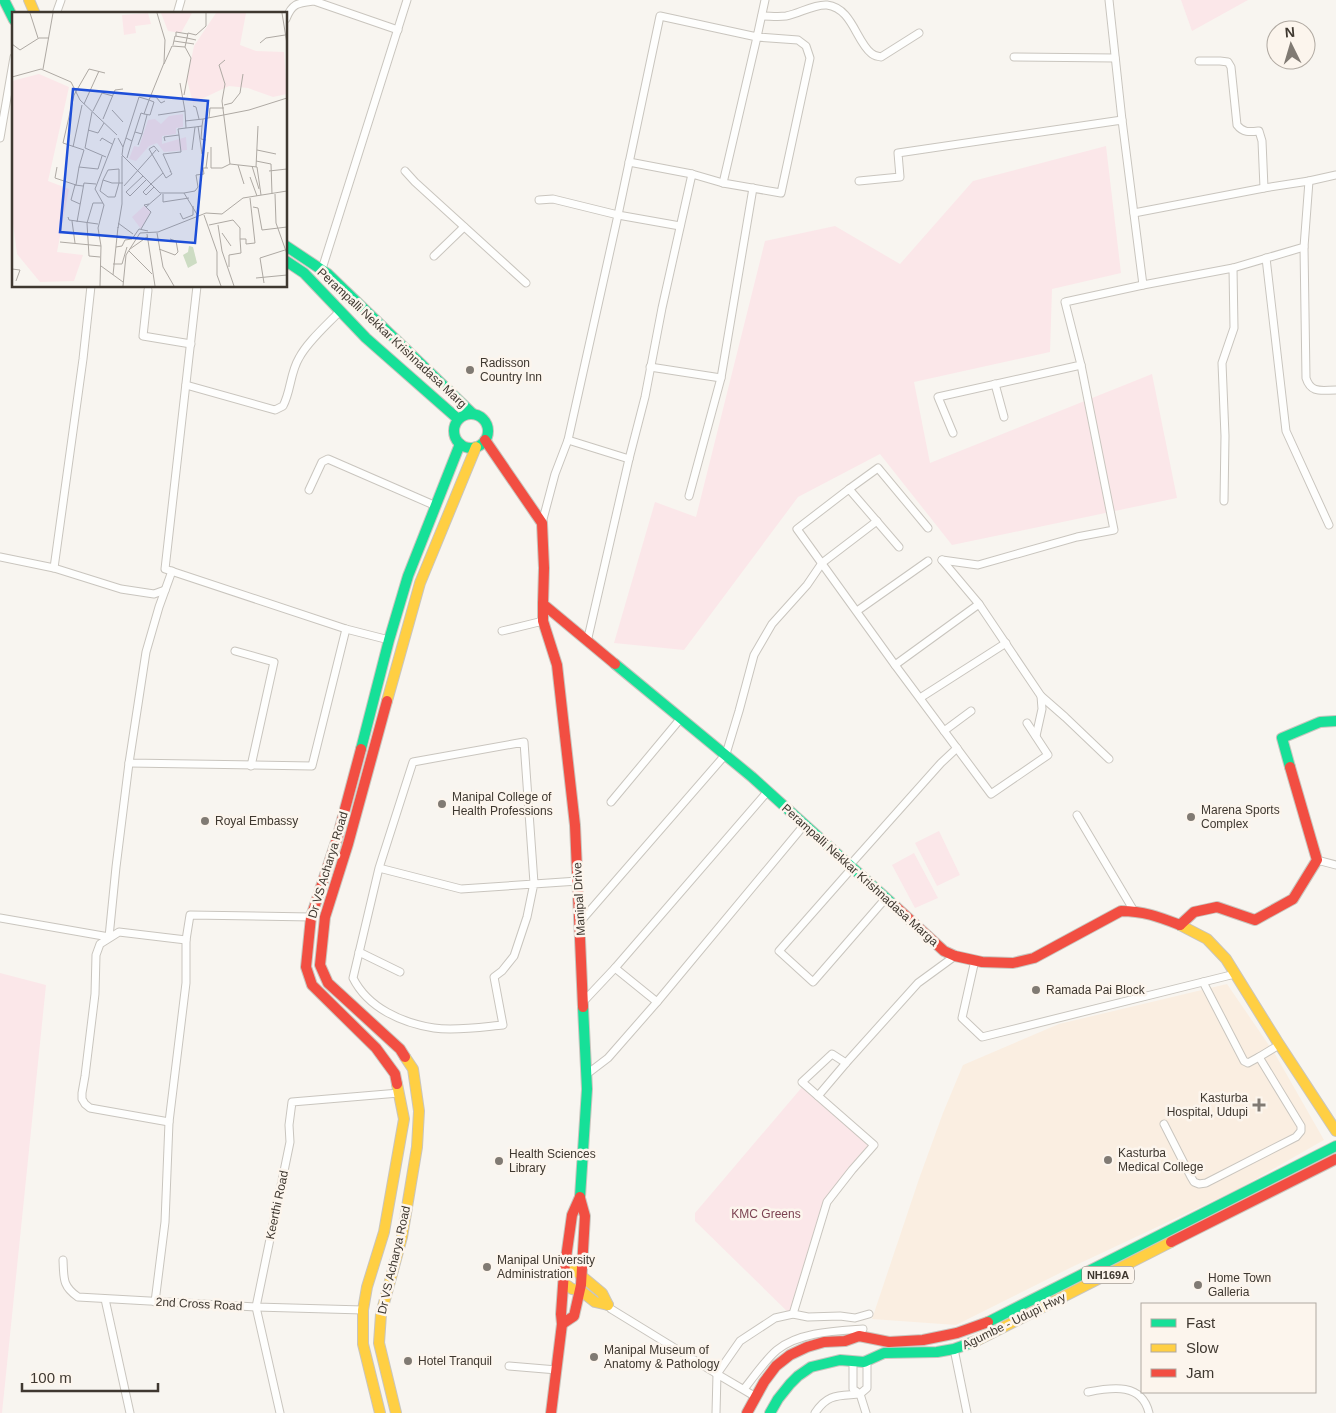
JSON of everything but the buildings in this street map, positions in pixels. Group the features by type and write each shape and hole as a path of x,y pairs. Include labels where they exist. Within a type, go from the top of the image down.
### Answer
{"main road":[{"path":"4,0 12,16"},
{"path":"29,0 34,12"},
{"name":"Perampalli Nekkar Krishnadasa Marg","path":"288,247 328,274 473,414"},
{"name":"Perampalli Nekkar Krishnadasa Marg","path":"288,262 304,273 366,338 458,419"},
{"path":"473,414 484,419 488,430 485,440 476,447 470,448 460,444 456,440 453,429 458,419 462,415 473,414"},
{"path":"485,440 542,523 543,604"},
{"name":"Dr VS Acharya Road","path":"380,1413 363,1344 363,1310 384,1232 404,1119 395,1074 376,1048 312,985 306,967 311,917 337,839 389,640 408,576 460,444"},
{"name":"Dr VS Acharya Road","path":"396,1413 379,1342 381,1314 402,1237 417,1147 419,1112 414,1069 400,1049 328,983 320,965 325,917 348,844 420,583 476,447"},
{"path":"499,460 508,475"},
{"name":"Perampalli Nekkar Krishnadasa Marga","path":"543,604 726,754 944,951 955,956 982,962 1013,963 1034,958 1121,911 1152,914 1207,939 1226,959 1279,1045 1336,1131"},
{"name":"Manipal Drive","path":"543,604 543,621 557,665 575,825 587,1089 580,1198"},
{"path":"1180,926 1194,912 1217,907 1256,920 1293,899 1317,860 1282,738 1320,722 1336,721"},
{"path":"337,839 348,844"},
{"name":"Agumbe - Udupi Hwy","path":"865,1335 887,1342 926,1340 962,1333 1336,1146"},
{"name":"Agumbe - Udupi Hwy","path":"869,1359 884,1353 937,1352 973,1343 1336,1159"},
{"path":"552,1413 562,1325 564,1272 572,1215 580,1198"},
{"path":"562,1325 574,1316 581,1285 585,1216 580,1198"},
{"path":"384,1232 402,1237"},
{"path":"564,1272 572,1268 602,1293 608,1305"},
{"path":"564,1283 572,1289 580,1290 595,1302 608,1305"},
{"path":"865,1335 873,1353 869,1359"},
{"name":"NH169A","path":"748,1413 770,1373 785,1358 815,1343 833,1340 847,1341 852,1337 865,1335"},
{"path":"847,1341 845,1346 846,1353 851,1361"},
{"name":"NH169A","path":"770,1413 778,1398 790,1384 811,1367 840,1360 864,1362 869,1359"}],"street":[{"path":"57,12 61,0"},
{"path":"322,269 407,0"},
{"path":"723,183 765,0"},
{"path":"1108,0 1143,285"},
{"path":"288,14 290,9 300,2 314,1 398,30"},
{"path":"762,16 786,16 827,5 838,10 849,20 869,52 881,57 919,33"},
{"path":"542,523 555,474 568,440 660,16 757,37 798,40 806,46 810,58 780,193 723,183 692,174 629,162"},
{"path":"1014,57 1115,58"},
{"path":"1199,61 1228,62 1231,67 1237,125 1241,130 1247,132 1259,131 1262,141 1264,188"},
{"path":"0,138 12,69"},
{"path":"859,181 900,177 898,153 1122,120"},
{"path":"405,171 526,283"},
{"path":"587,642 645,398 662,308 692,174"},
{"path":"1134,213 1336,175"},
{"path":"1309,180 1304,247 1306,378 1308,385 1315,390 1336,390"},
{"path":"689,496 721,378 753,188"},
{"path":"538,200 552,199 618,215 680,226"},
{"path":"434,256 464,227"},
{"path":"1109,759 1066,717 1041,696 979,604 942,560 978,565 1060,541 1114,530 1081,365 1065,302 1233,268 1304,247"},
{"path":"1266,258 1286,431 1329,525"},
{"path":"1224,501 1226,436 1222,363 1234,328 1233,268"},
{"path":"54,568 84,359 91,288"},
{"path":"197,288 165,569 346,629 389,640"},
{"path":"148,290 143,336 191,344"},
{"path":"186,385 275,410 283,406 286,400 298,358 340,311"},
{"path":"953,433 938,397 1081,365"},
{"path":"650,367 721,378"},
{"path":"995,384 1004,417"},
{"path":"568,440 630,459"},
{"path":"309,490 322,462 328,459 436,506"},
{"path":"928,528 878,468 797,529 991,794 1048,756 1027,724"},
{"path":"849,489 899,547"},
{"path":"580,922 726,754 754,655 772,624 807,585 822,563 877,521"},
{"path":"0,557 54,568 121,589 154,594 165,590"},
{"path":"857,611 928,561"},
{"path":"109,937 129,763 146,652 172,571"},
{"path":"895,665 979,604"},
{"path":"502,631 543,621"},
{"path":"129,763 312,766 346,629"},
{"path":"920,698 1006,643"},
{"path":"234,651 274,662 251,766"},
{"path":"1036,736 1042,709 1041,696"},
{"path":"944,731 971,711"},
{"path":"611,802 681,718"},
{"path":"524,742 534,884 527,917 514,956 502,972 494,977 503,1025 470,1028 435,1028 408,1022 381,1009 358,988 353,978 379,868 413,762 524,742"},
{"path":"886,898 813,982 779,951 941,763 957,748"},
{"path":"583,1002 615,968 768,791"},
{"path":"1077,815 1134,911"},
{"path":"586,1074 608,1058 805,824"},
{"path":"1317,860 1336,865"},
{"path":"379,868 461,889 578,881"},
{"path":"155,1302 165,1222 169,1122 186,983 186,940 190,915 311,917"},
{"path":"0,918 109,937"},
{"path":"169,1122 90,1108 82,1099 82,1093 86,1076 95,994 96,955 100,944 119,932 186,940"},
{"path":"359,952 400,972"},
{"path":"818,1096 918,983 955,956"},
{"path":"975,960 962,1018 982,1037 1235,974"},
{"path":"615,968 657,1002"},
{"path":"1203,982 1244,1061 1248,1063 1259,1058 1279,1045"},
{"path":"794,1314 827,1202 874,1144 802,1082 832,1054 846,1063"},
{"path":"1164,1124 1191,1177 1194,1182 1199,1184 1206,1183 1296,1137 1300,1131 1300,1126 1259,1058"},
{"name":"Keerthi Road","path":"280,1413 256,1307 290,1142 289,1124 292,1102 399,1093"},
{"name":"2nd Cross Road","path":"63,1260 65,1284 69,1291 78,1297 256,1307 363,1310"},
{"path":"104,1298 130,1413"},
{"path":"608,1305 611,1309 756,1397"},
{"path":"716,1413 718,1374 740,1341 775,1318 794,1314 808,1317 840,1316 855,1318 869,1314 865,1335 824,1332 791,1341 776,1350 744,1389"},
{"path":"954,1349 967,1413"},
{"path":"815,1413 821,1404 834,1396 860,1394 867,1388 869,1359"},
{"path":"851,1361 853,1389 860,1394 866,1413"},
{"path":"509,1366 556,1370"},
{"path":"1088,1392 1104,1389 1128,1389 1142,1396 1149,1413"}],"shaded area":[{"name":"Kasturba Medical College","path":"1227,984 1275,1054 1324,1140 1238,1189 1074,1266 956,1325 872,1319 919,1179 963,1065 1059,1024"}],"green space":[{"path":"1181,0 1248,0 1192,31"},
{"path":"1106,146 1121,273 1052,289 1050,352 914,382 930,463 1152,374 1177,498 952,545 880,454 798,497 684,650 614,643 655,502 696,517 765,241 835,226 900,264 973,181"},
{"path":"939,831 960,875 937,886 915,843"},
{"path":"914,853 938,898 915,908 892,865"},
{"path":"0,973 46,985 2,1413 0,1413"},
{"name":"KMC Greens","path":"803,1086 872,1145 827,1201 793,1317 695,1221 695,1213"}],"traffic: fast":[{"path":"4,0 12,16"},
{"path":"288,247 328,274 473,414"},
{"path":"288,262 304,273 366,338 458,419"},
{"path":"471,414 478,415 483,419 487,424 488,431 487,438 483,443 478,447 471,448 464,447 459,443 455,438 454,431 455,424 459,419 464,415 471,414"},
{"path":"361,749 389,640 408,576 460,444"},
{"path":"615,664 752,777 896,907"},
{"path":"1290,767 1282,738 1320,722 1336,721"},
{"path":"580,1197 587,1089 583,1007"},
{"path":"988,1322 1336,1146"},
{"path":"770,1413 790,1384 811,1367 840,1360 864,1362 884,1353 937,1352 954,1349 976,1341"}],"traffic: slow":[{"path":"29,0 34,12"},
{"path":"387,701 420,583 476,447"},
{"path":"1180,925 1207,939 1226,959 1336,1131"},
{"path":"396,1413 379,1343 381,1314 402,1237 417,1147 419,1111 413,1069 405,1057"},
{"path":"380,1413 363,1344 363,1310 367,1287 384,1232 404,1119 397,1084"},
{"path":"976,1341 1171,1242"},
{"path":"564,1272 572,1268 602,1293 608,1305"},
{"path":"564,1283 572,1289 580,1290 595,1302 608,1305"}],"traffic: jam":[{"path":"485,440 542,523 543,604 615,664"},
{"path":"543,604 543,621 557,665 575,825 583,1007"},
{"path":"387,701 348,844 325,917 320,965 328,983 400,1049 405,1057"},
{"path":"361,749 337,839 311,917 306,967 312,985 376,1048 395,1074 397,1084"},
{"path":"1180,925 1194,912 1217,907 1255,920 1293,899 1317,860 1290,767"},
{"path":"896,907 944,951 955,956 982,962 1013,963 1034,958 1121,911 1144,913 1180,925"},
{"path":"1171,1242 1336,1159"},
{"path":"551,1413 562,1324 564,1272 572,1215 580,1197"},
{"path":"562,1324 574,1316 581,1285 585,1216 580,1198"},
{"path":"747,1413 764,1382 776,1366 790,1355 807,1347 824,1342 845,1341 859,1336 889,1342 923,1340 957,1333 988,1322"}],"place":[{"name":"Radisson Country Inn","path":"470,370"},
{"name":"Manipal College of Health Professions","path":"442,804"},
{"name":"Marena Sports Complex","path":"1191,817"},
{"name":"Royal Embassy","path":"205,821"},
{"name":"Ramada Pai Block","path":"1036,990"},
{"name":"Kasturba Hospital, Udupi","path":"1259,1105"},
{"name":"Kasturba Medical College","path":"1108,1160"},
{"name":"Health Sciences Library","path":"499,1161"},
{"name":"Manipal University Administration","path":"487,1267"},
{"name":"Home Town Galleria","path":"1198,1285"},
{"name":"Manipal Museum of Anatomy & Pathology","path":"594,1357"},
{"name":"Hotel Tranquil","path":"408,1361"}]}
